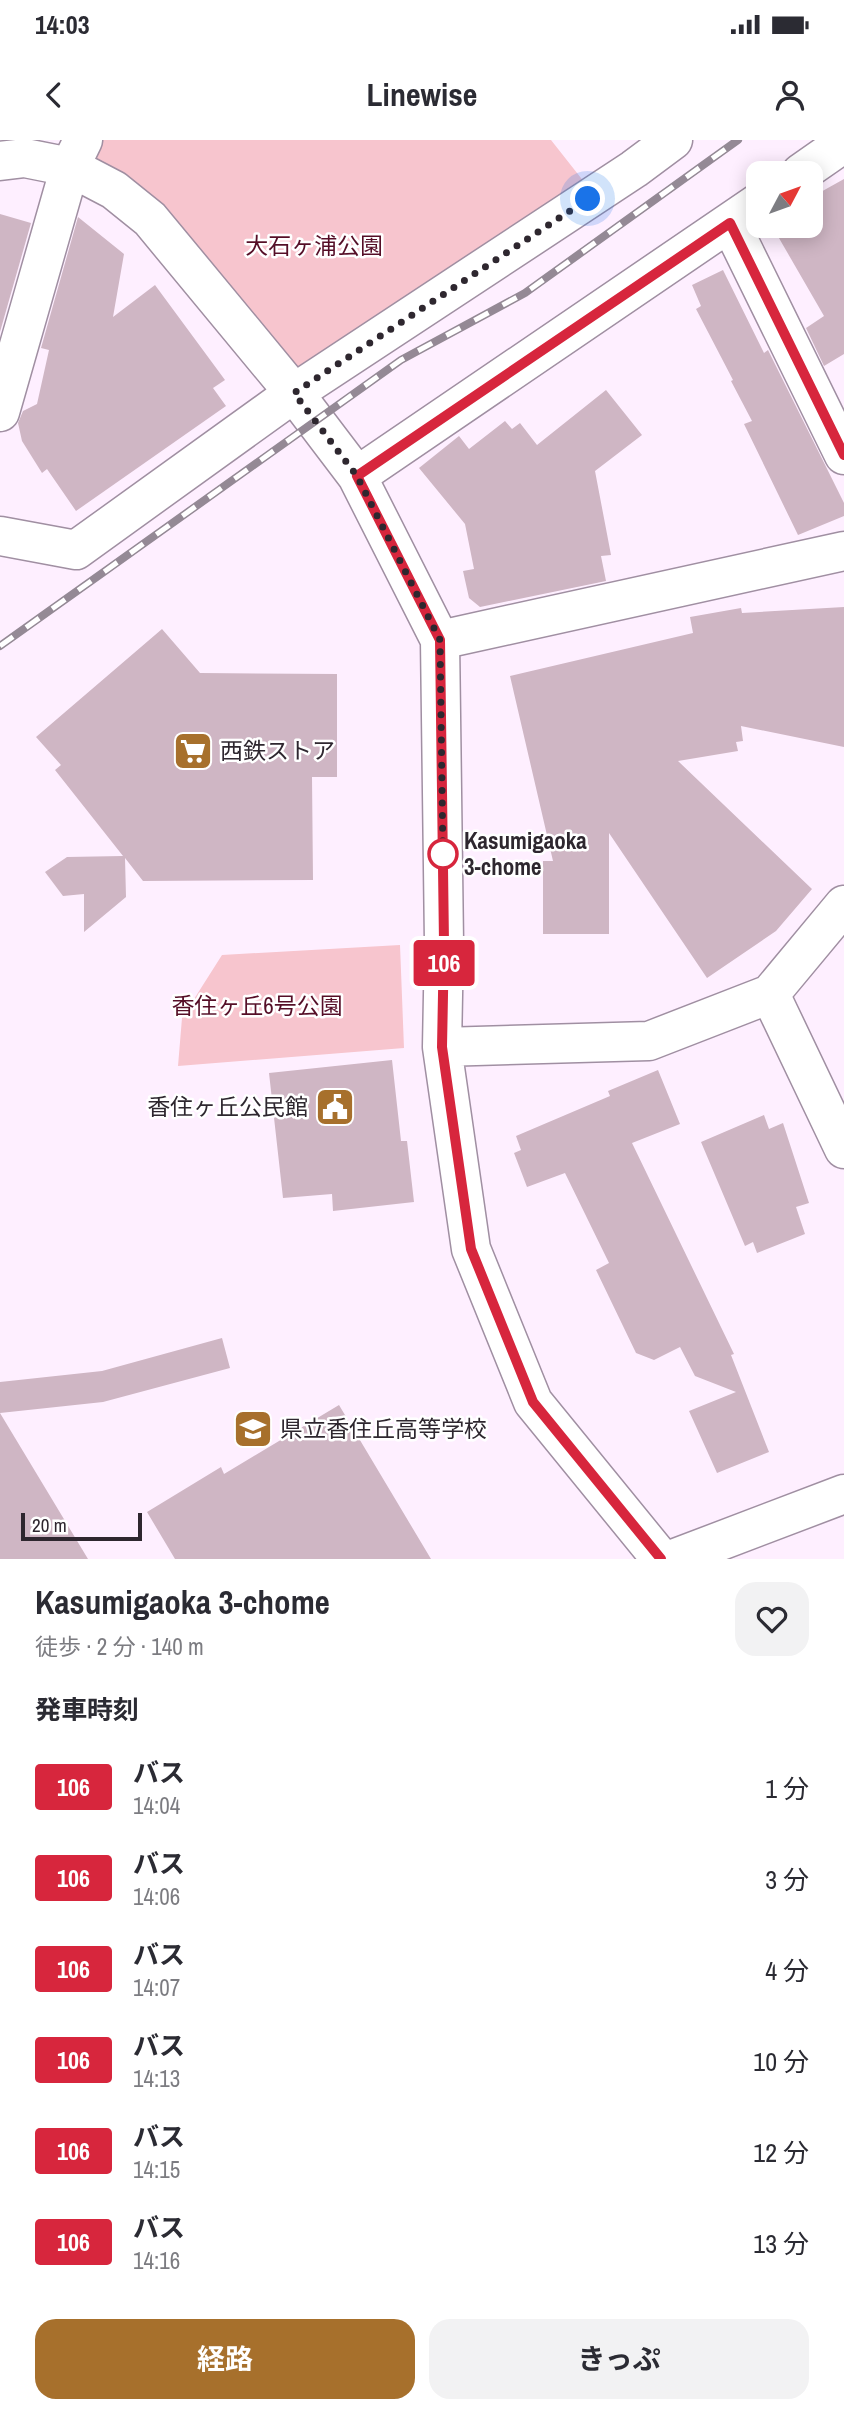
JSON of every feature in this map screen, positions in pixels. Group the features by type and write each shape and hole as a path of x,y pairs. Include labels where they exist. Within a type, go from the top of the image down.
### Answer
{"street":[{"path":"0,536 76,550 294,393 673,140"},
{"path":"818,161 844,143"},
{"path":"0,412 77,154"},
{"path":"0,160 77,154 114,190 150,219 294,393 357,476 440,640 444,943 442,1047 471,1249 533,1402 661,1559"},
{"path":"357,476 744,213 844,455"},
{"path":"440,640 844,551"},
{"path":"442,1047 649,1041 770,994 844,905"},
{"path":"770,994 844,1149"},
{"path":"673,1559 844,1494"}],"green space":[{"name":"大石ヶ浦公園","path":"89,140 551,140 592,192 293,387 79,161"},
{"name":"香住ヶ丘6号公園","path":"400,945 404,1048 178,1066 182,1018 222,955"}],"building":[{"path":"844,179 844,354 824,366 806,328 824,316 779,238 823,238 823,191"},
{"path":"0,214 31,223 0,332"},
{"path":"78,217 124,254 113,317 155,285 225,380 213,388 226,406 76,511 47,469 42,473 22,441 18,423 23,411 37,404 49,350 41,348"},
{"path":"723,270 764,353 768,350 844,503 844,516 798,535 744,424 752,421 696,309 701,306 692,285"},
{"path":"606,390 642,435 595,471 611,555 601,556 606,581 480,607 469,598 463,571 474,569 465,524 419,468 459,436 469,449 505,421 512,429 520,423 537,445"},
{"path":"844,607 844,747 741,726 743,741 736,742 738,751 678,761 812,889 776,931 707,978 609,833 609,934 543,934 543,861 553,861 510,676 693,633 690,617 741,608 742,613"},
{"name":"西鉄ストア","path":"162,629 200,673 337,674 337,777 312,777 313,880 143,881 125,858 126,897 84,932 84,894 63,896 45,872 67,857 123,856 55,770 61,765 36,737"},
{"name":"香住ヶ丘公民館","path":"392,1060 401,1141 407,1141 414,1202 333,1211 332,1194 283,1198 269,1073"},
{"path":"658,1070 680,1124 632,1143 734,1354 731,1355 769,1452 717,1473 689,1411 736,1392 695,1376 680,1347 654,1360 636,1353 596,1270 609,1263 565,1173 527,1187 514,1153 521,1150 516,1136 610,1096 608,1091"},
{"path":"764,1115 769,1129 783,1123 809,1203 796,1207 805,1234 757,1253 753,1242 745,1246 701,1142"},
{"path":"222,1338 230,1368 103,1402 0,1413 0,1382 102,1371"},
{"path":"339,1405 431,1559 175,1559 147,1512 221,1467 224,1474"},
{"path":"0,1413 88,1559 0,1559"}],"railway":[{"path":"0,646 401,360 525,293 738,140"}],"bus line":[{"name":"106","path":"661,1559 533,1402 471,1249 442,1047 444,943 440,640 357,476 730,223 844,455"}],"place":[{"name":"西鉄ストア","path":"193,751"},
{"name":"Kasumigaoka 3-chome","path":"443,854"},
{"name":"香住ヶ丘公民館","path":"335,1107"},
{"name":"県立香住丘高等学校","path":"253,1429"}],"route":[{"path":"443,854 443,860 440,640 357,476 294,393 588,199"}]}
